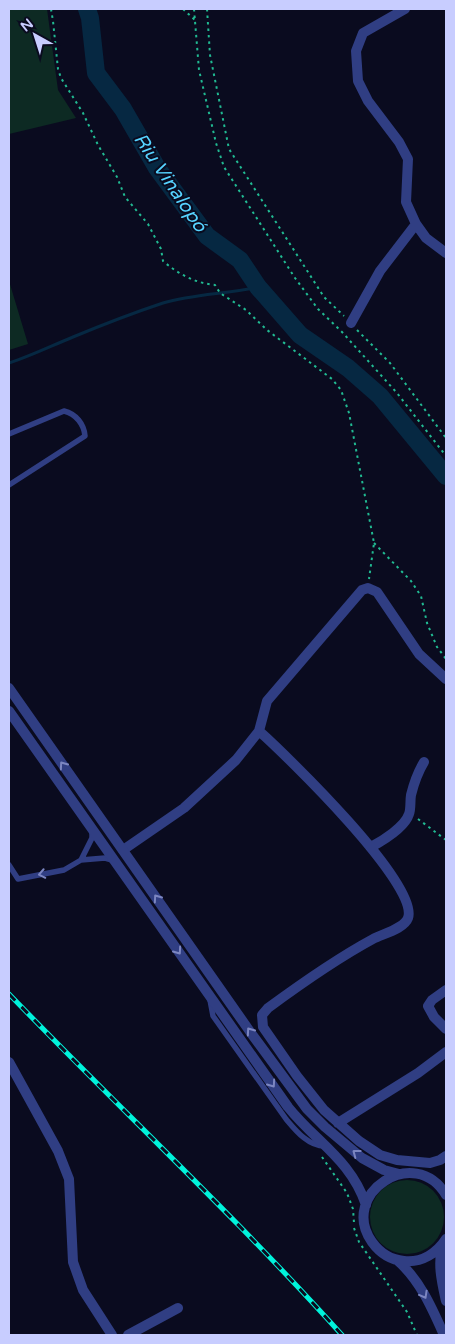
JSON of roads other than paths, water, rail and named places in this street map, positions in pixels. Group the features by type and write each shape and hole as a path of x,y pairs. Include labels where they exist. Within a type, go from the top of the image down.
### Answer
{"street":[{"path":"406,9 363,33 356,51 358,81 368,101 399,142 408,159 406,202 416,224 426,238 446,253"},
{"path":"351,323 380,271 416,224"},
{"path":"123,850 184,808 236,760 259,731 267,701 362,590 368,588 377,592 419,654 446,680"},
{"path":"9,688 307,1109 330,1132 362,1158 384,1170 399,1174 419,1174 442,1184 446,1195"},
{"path":"9,711 288,1107 298,1120 338,1158 353,1178 366,1205"},
{"path":"259,731 330,803 370,847 397,882 408,906 408,918 401,927 385,932 336,959 268,1008 262,1015 263,1027 297,1076 324,1110 380,1155 389,1158 430,1163 446,1156"},
{"path":"370,847 381,842 404,822 409,814 414,782 424,762"},
{"path":"446,990 432,1000 428,1006 434,1017 446,1029"},
{"path":"338,1123 418,1073 446,1052"},
{"path":"9,1062 58,1151 66,1172 73,1262 83,1290 112,1335"},
{"path":"399,1174 382,1182 370,1196 366,1205 364,1222 370,1239 381,1252 396,1260 407,1269 417,1282 444,1335"},
{"path":"396,1260 417,1260 436,1251 445,1241"},
{"path":"445,1241 440,1256 446,1301"},
{"path":"128,1335 178,1308"}],"lane":[{"path":"9,434 64,411 72,413 84,428 85,436 9,485"},
{"path":"81,860 92,838 92,829"},
{"path":"9,865 18,879 64,870 81,860 105,858 114,860"}],"waterway":[{"name":"Riu Vinalopó","path":"87,9 90,18 96,73 123,109 157,168 207,236 240,260 258,287 300,335 348,368 380,396 446,476"},
{"path":"9,363 163,303 258,287"}],"railway":[{"path":"9,994 261,1248 342,1335"}]}
